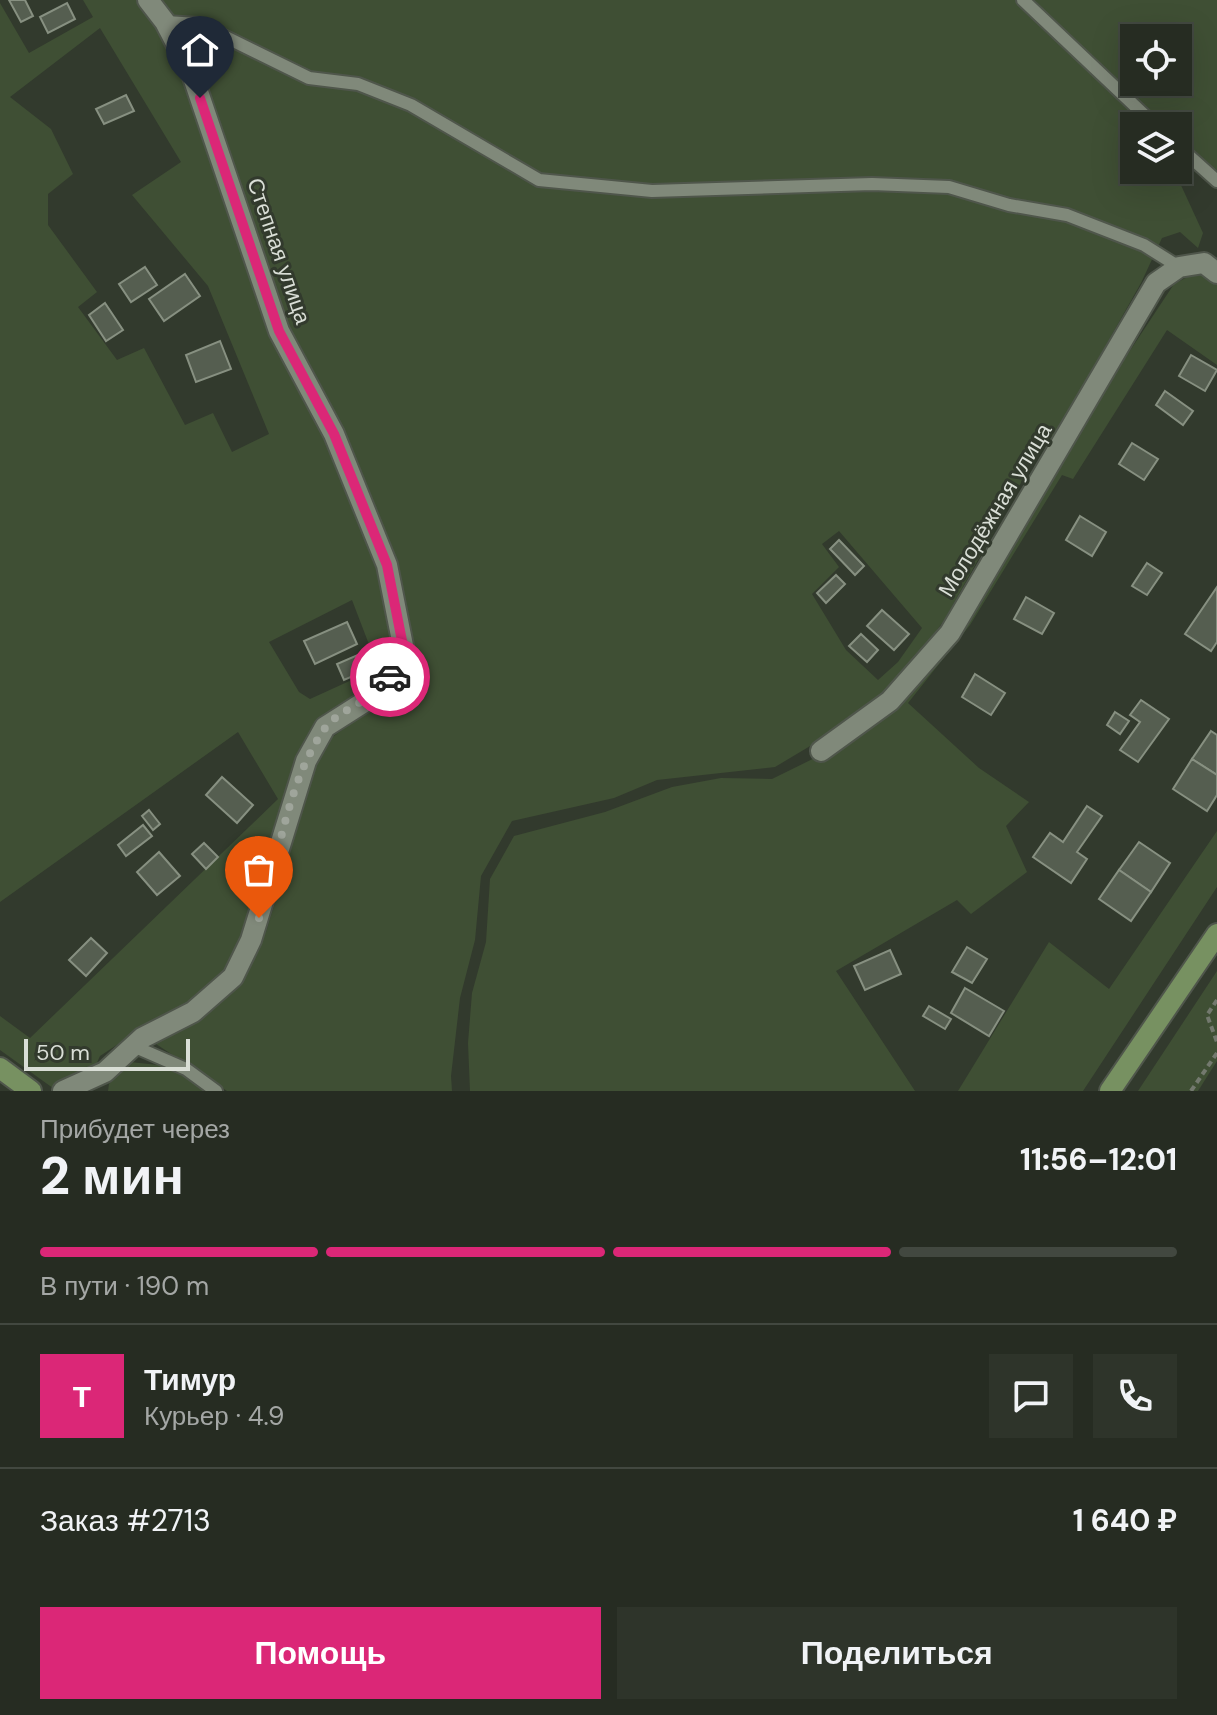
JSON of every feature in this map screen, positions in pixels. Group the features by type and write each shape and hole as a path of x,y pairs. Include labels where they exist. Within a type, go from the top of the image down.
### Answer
{"main road":[{"path":"1110,1091 1217,934"},
{"path":"0,1068 31,1091"}],"street":[{"name":"Степная улица","path":"133,1046 142,1038 193,1012 233,977 251,940 306,761 325,727 380,692 405,656 387,565 334,434 279,331 192,74 165,22 148,0"},
{"path":"1179,267 1204,263 1217,273"},
{"name":"Молодёжная улица","path":"821,751 890,701 950,633 1156,283 1179,267"},
{"path":"63,1091 105,1072 133,1046"}],"lane":[{"path":"1023,0 1141,112"},
{"path":"165,22 199,24 309,78 358,84 411,105 539,180 652,191 872,184 949,187 1009,205 1067,215 1144,245 1179,267"},
{"path":"1192,159 1217,181"},
{"path":"133,1046 186,1069 216,1091"}],"path":[{"path":"1217,1000 1207,1015 1217,1042"},
{"path":"1191,1091 1217,1053"}],"green space":[{"path":"83,0 138,0 166,37 382,567 392,642 384,668 363,694 316,728 255,907 227,972 187,1008 138,1031 100,1056 84,1091 57,1091 0,1050 0,1016 30,1038 278,799 238,732 0,902 0,3 29,53 93,17","holes":["100,28 181,162 132,195 208,286 269,434 232,452 213,413 185,425 144,348 117,360 78,307 97,292 48,225 48,194 73,174 51,129 10,97","352,600 378,668 310,699 299,692 269,642"]},
{"path":"158,0 1217,0 1217,170 1192,157 1192,112 1120,112 1120,184 1180,184 1203,233 1198,248 1180,232 1162,238 1141,283 1057,432 1036,456 945,619 898,683 847,724 775,767 657,780 614,798 512,821 481,876 475,940 460,998 452,1091 227,1091 150,1040 241,978 266,932 281,883 289,831 316,759 331,738 408,682 415,659 403,597 273,294 196,58","holes":["839,531 922,628 898,662 878,680 846,650 812,594 839,567 822,544"]},
{"path":"1195,273 1207,274 1217,282 1217,365 1167,330 1073,479 1062,475 970,625 908,703 979,768 1029,802 1006,826 1027,872 971,914 957,900 836,971 915,1091 470,1091 468,1043 472,993 486,942 490,879 514,836 605,812 672,787 721,778 772,779 841,745 902,696 1174,284"},
{"path":"1217,831 1217,887 1083,1091 958,1091 1049,942 1109,989"},
{"path":"1217,971 1217,1061 1198,1091 1138,1091"},
{"path":"130,1062 168,1066 205,1091 108,1091 109,1084"}],"building":[{"path":"9,0 25,0 33,16 21,22"},
{"path":"67,3 75,19 48,33 40,17"},
{"path":"126,95 134,111 104,124 96,109"},
{"path":"145,267 157,285 131,302 119,284"},
{"path":"185,274 200,296 164,321 149,299"},
{"path":"105,303 123,330 106,341 89,315"},
{"path":"220,341 231,369 196,382 186,355"},
{"path":"1191,355 1217,370 1205,391 1179,376"},
{"path":"1165,391 1193,411 1183,425 1156,405"},
{"path":"1132,443 1158,459 1144,480 1119,464"},
{"path":"1080,516 1106,532 1092,556 1066,540"},
{"path":"839,540 864,566 855,575 830,549"},
{"path":"1147,563 1162,573 1147,595 1132,586"},
{"path":"836,575 845,584 826,603 817,593"},
{"path":"1217,587 1217,642 1211,651 1185,634"},
{"path":"1026,597 1054,613 1042,634 1014,619"},
{"path":"882,610 909,634 894,650 867,626"},
{"path":"347,622 357,644 315,664 304,641"},
{"path":"861,634 878,650 867,662 849,646"},
{"path":"360,654 367,670 344,680 337,664"},
{"path":"975,674 1005,693 991,715 962,697"},
{"path":"1141,700 1169,719 1138,762 1120,750 1140,722 1130,715"},
{"path":"1115,712 1129,721 1120,734 1107,725"},
{"path":"1211,731 1217,735 1217,775 1192,759"},
{"path":"1192,759 1217,775 1217,795 1207,811 1173,789"},
{"path":"222,777 253,805 237,823 206,795"},
{"path":"1087,806 1102,816 1077,852 1087,859 1071,883 1033,857 1050,833 1063,842"},
{"path":"149,810 160,824 153,830 142,816"},
{"path":"143,825 152,836 126,856 118,845"},
{"path":"1139,842 1170,863 1151,892 1119,870"},
{"path":"204,843 218,857 206,869 192,854"},
{"path":"159,852 180,876 157,895 137,872"},
{"path":"1119,870 1151,892 1131,921 1099,899"},
{"path":"91,938 107,953 86,976 69,960"},
{"path":"967,947 987,959 972,983 952,972"},
{"path":"890,950 901,974 865,990 854,966"},
{"path":"965,988 1004,1011 989,1036 951,1013"},
{"path":"929,1006 951,1019 945,1029 923,1016"}],"way so far":[{"path":"259,918 306,761 325,727 380,692 390,677"}],"route":[{"path":"200,98 279,331 334,434 387,565 405,656 390,677"}]}
